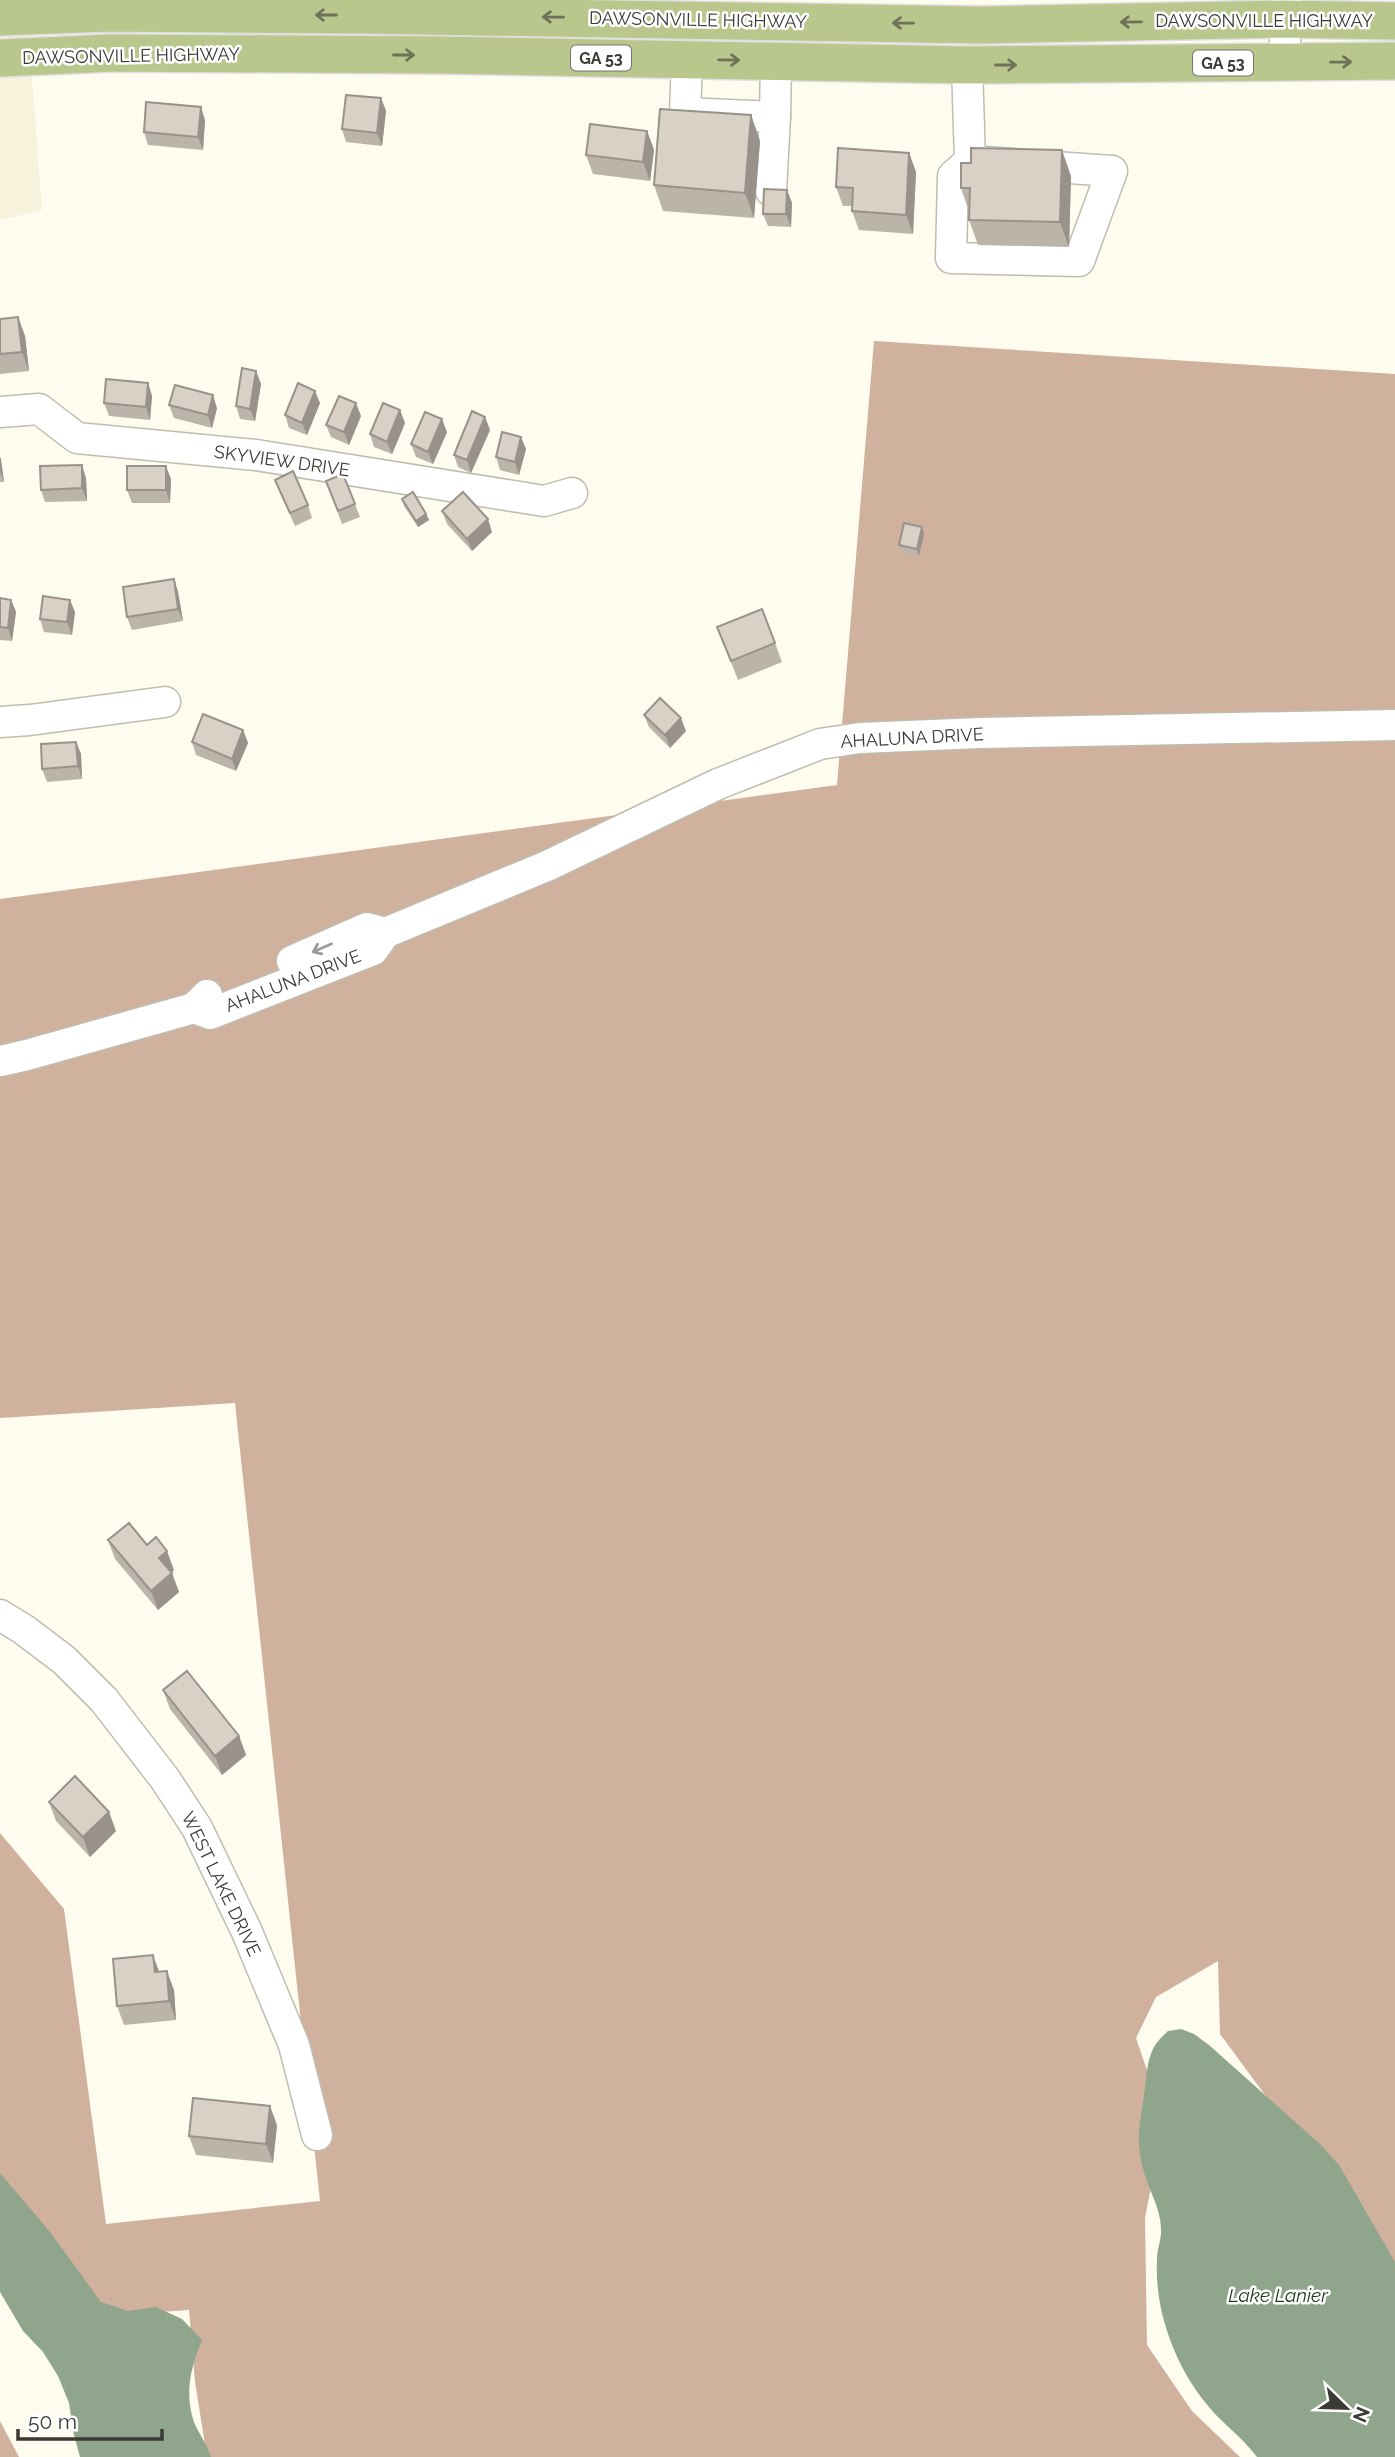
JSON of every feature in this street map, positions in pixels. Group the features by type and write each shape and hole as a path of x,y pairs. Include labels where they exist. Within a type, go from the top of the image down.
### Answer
{"main road":[{"name":"DAWSONVILLE HIGHWAY","path":"0,18 35,7 982,25 1286,9 1395,21"},
{"name":"DAWSONVILLE HIGHWAY","path":"0,58 112,53 438,55 967,65 1395,61"}],"street":[{"path":"35,7 42,55"},
{"path":"1286,9 1286,63"},
{"path":"687,60 685,114 775,117"},
{"path":"771,191 776,61"},
{"path":"967,65 970,161"},
{"path":"970,161 1112,171 1079,261 951,258 953,176 970,161"},
{"name":"SKYVIEW DRIVE","path":"0,412 39,409 77,438 256,455 544,500 572,493"},
{"path":"0,722 165,702"},
{"name":"AHALUNA DRIVE","path":"0,1060 27,1055 194,1008 204,996 272,970 367,928 385,933 547,866 718,784 820,744 860,738 980,733 1395,725"},
{"name":"WEST LAKE DRIVE","path":"0,1615 64,1660 104,1700 164,1779 197,1828 247,1932 294,2045 317,2136"}],"shaded area":[{"path":"0,0 26,0 42,210 0,220"},
{"path":"874,341 1395,374 1395,2271 1220,2034 1218,1961 1156,1997 1136,2038 1164,2120 1145,2218 1147,2345 1192,2411 1240,2457 207,2457 195,2382 189,2310 114,2315 26,2227 0,2182 0,1833 64,1909 106,2224 320,2201 235,1403 0,1418 0,899 837,785"},
{"path":"0,2421 19,2457 0,2457"}],"water":[{"name":"Lake Lanier","path":"1181,2029 1194,2034 1209,2045 1320,2144 1339,2165 1395,2262 1395,2457 1257,2457 1206,2404 1182,2367 1166,2328 1160,2301 1157,2255 1160,2220 1139,2150 1140,2120 1152,2052 1168,2031"},
{"path":"0,2173 50,2232 101,2302 128,2311 156,2307 182,2319 202,2340 192,2370 189,2401 194,2422 211,2457 80,2457 69,2403 58,2376 43,2352 23,2331 0,2292"}],"building":[{"path":"346,95 381,98 377,133 342,129"},
{"path":"146,102 201,107 198,137 144,132"},
{"path":"660,109 751,115 745,193 654,185"},
{"path":"590,124 647,131 643,162 586,155"},
{"path":"838,148 909,153 906,215 852,211 853,188 836,187"},
{"path":"971,148 1062,150 1060,222 969,220 970,188 961,188 961,163 971,163"},
{"path":"764,189 787,190 786,214 763,214"},
{"path":"18,317 22,352 0,354 0,319"},
{"path":"242,368 256,371 250,409 236,406"},
{"path":"106,379 148,383 146,407 104,403"},
{"path":"298,383 315,391 302,423 285,415"},
{"path":"175,385 213,395 208,415 169,405"},
{"path":"339,396 356,403 344,432 326,425"},
{"path":"383,403 400,410 387,442 370,434"},
{"path":"472,411 485,417 467,460 454,455"},
{"path":"425,412 442,419 428,452 411,444"},
{"path":"502,432 521,437 515,462 496,457"},
{"path":"82,465 82,488 41,490 40,466"},
{"path":"127,466 166,466 166,490 127,490"},
{"path":"293,471 308,505 290,513 275,480"},
{"path":"343,474 355,504 338,511 326,481"},
{"path":"413,492 426,514 416,521 402,499"},
{"path":"463,492 488,519 467,539 442,511"},
{"path":"904,523 922,527 917,549 899,545"},
{"path":"174,579 178,609 127,617 123,587"},
{"path":"43,596 70,600 67,622 40,619"},
{"path":"0,598 11,600 8,628 0,627"},
{"path":"762,609 775,643 731,661 717,627"},
{"path":"660,698 681,718 665,735 644,715"},
{"path":"203,714 243,730 232,759 192,742"},
{"path":"76,742 78,766 42,769 41,744"},
{"path":"129,1523 147,1545 156,1537 167,1551 159,1558 172,1573 151,1591 108,1540"},
{"path":"187,1671 239,1736 215,1756 163,1690"},
{"path":"75,1776 109,1812 83,1837 49,1802"},
{"path":"153,1955 155,1972 167,1971 169,2001 117,2006 113,1959"},
{"path":"193,2098 270,2106 266,2144 189,2136"}]}
